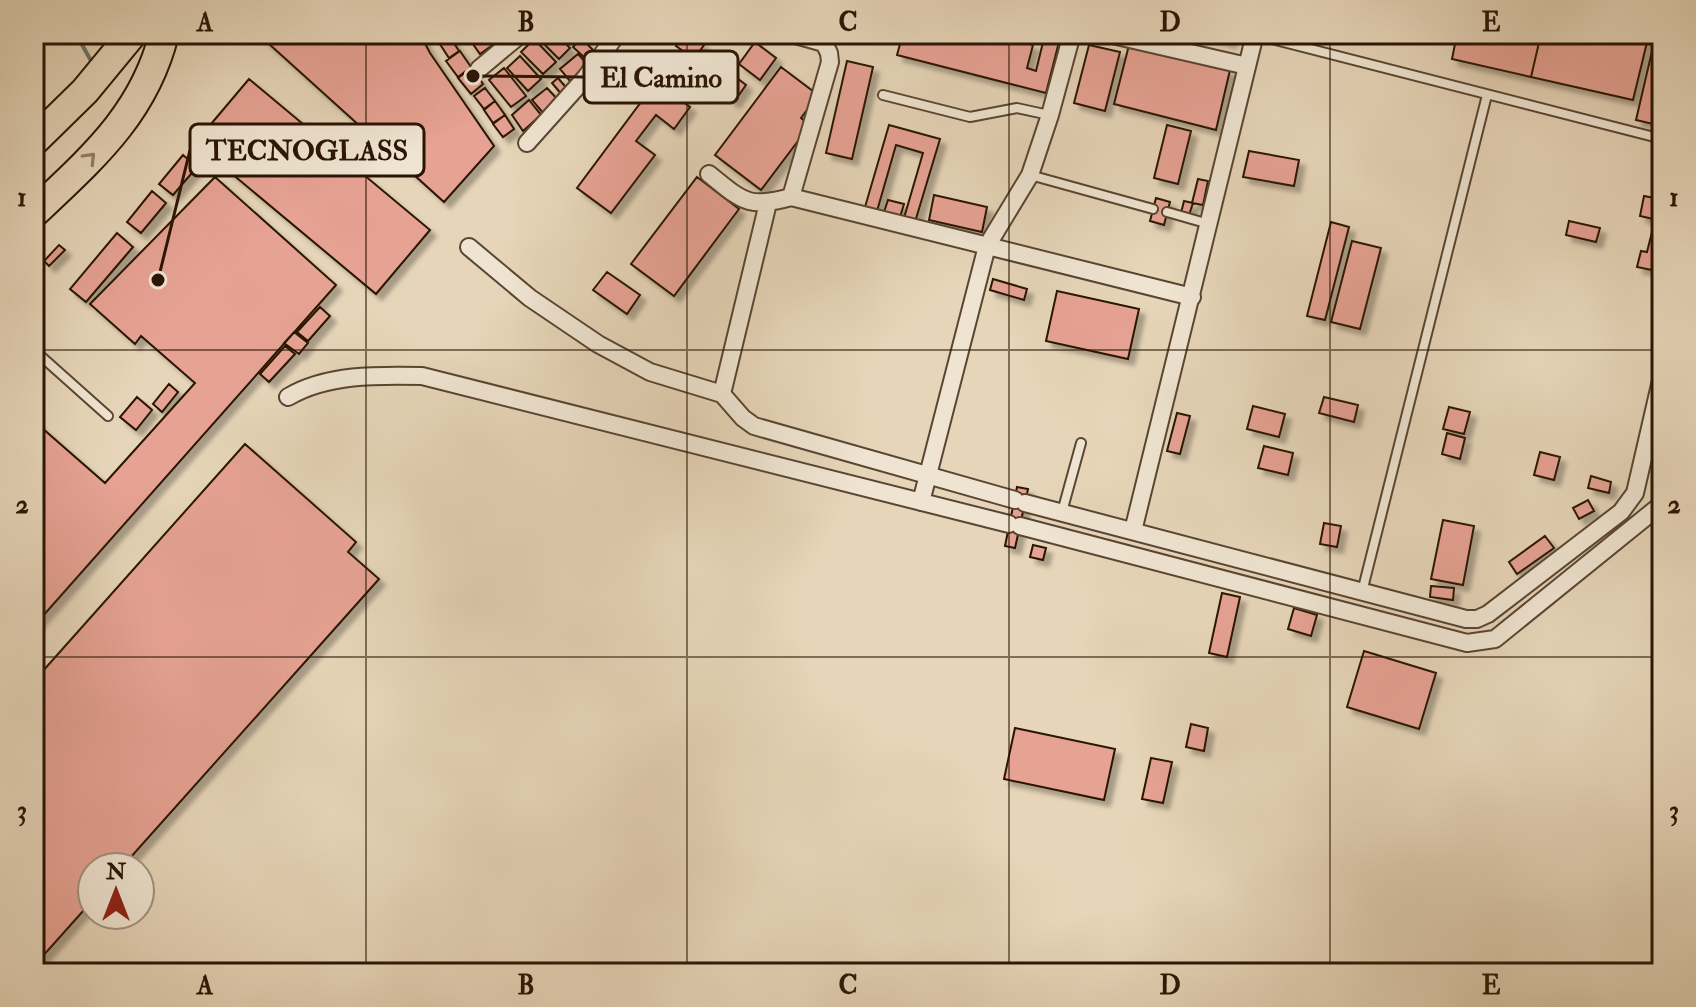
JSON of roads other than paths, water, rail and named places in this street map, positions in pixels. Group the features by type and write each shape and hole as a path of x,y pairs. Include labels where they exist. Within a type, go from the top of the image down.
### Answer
{"highway":[{"path":"34,141 85,91 132,34"},
{"path":"34,213 129,116 152,74 164,34"}],"street":[{"path":"479,69 521,34"},
{"path":"527,143 586,77 617,34"},
{"path":"791,197 830,62 824,43 792,34"},
{"path":"921,502 987,246 1030,175 1072,34"},
{"path":"1108,34 1247,66"},
{"path":"1133,531 1255,34"},
{"path":"709,174 740,199 755,203 791,197 1192,297"},
{"path":"722,394 768,203"},
{"path":"469,247 530,298 598,344 650,372 722,394 754,426 928,477 1466,619 1477,619 1488,614 1630,502 1635,493 1662,376"},
{"path":"288,397 307,386 376,375 422,376 1467,643 1495,639 1662,504"}],"lane":[{"path":"1255,34 1662,139"},
{"path":"883,95 970,117 1017,108 1050,115"},
{"path":"1362,592 1487,95"},
{"path":"1030,175 1153,209"},
{"path":"1167,212 1209,224"},
{"path":"34,350 108,416"},
{"path":"1062,512 1081,443"}],"waterway":[{"path":"76,34 94,66"}],"place":[{"name":"El Camino","path":"473,76"},
{"name":"TECNOGLASS","path":"158,280"}]}
